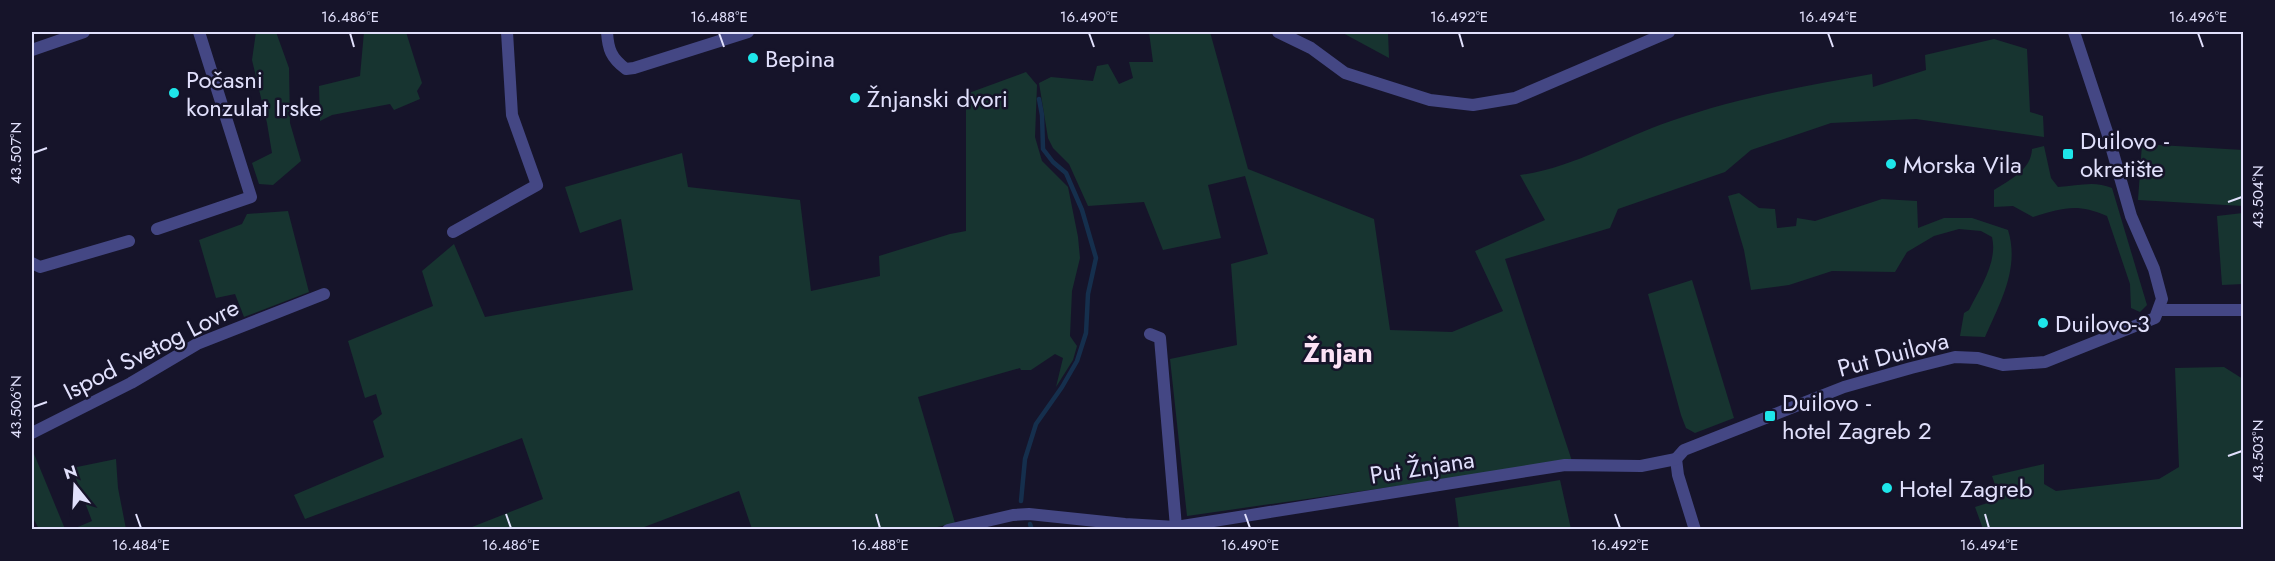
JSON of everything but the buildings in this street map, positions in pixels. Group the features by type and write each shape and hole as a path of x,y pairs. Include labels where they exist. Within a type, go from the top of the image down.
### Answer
{"street":[{"path":"32,50 84,32"},
{"path":"158,230 251,197 199,32"},
{"path":"453,232 537,185 512,114 507,32"},
{"path":"608,32 608,48 612,57 626,69 748,32"},
{"path":"1278,32 1311,48 1345,73 1430,100 1473,105 1515,98 1669,32"},
{"path":"2074,32 2110,142 2130,216 2154,269 2162,298 2159,310 2244,310"},
{"path":"36,265 129,241"},
{"name":"Ispod Svetog Lovre","path":"32,433 131,383 197,344 324,294"},
{"name":"Put Duilova","path":"1676,459 1684,450 1844,387 1955,357 1978,358 2003,365 2045,362 2155,318 2159,310"},
{"path":"1149,334 1160,338 1176,527"},
{"path":"1676,459 1678,475 1695,530"},
{"name":"Put Žnjana","path":"948,530 1013,514 1176,527 1565,465 1641,466 1676,459"}],"green space":[{"path":"256,32 276,32 289,68 290,123 301,161 273,185 259,184 252,163 272,153 252,60"},
{"path":"364,32 406,32 422,83 417,91 420,99 394,110 390,104 332,115 320,121 319,86 360,76"},
{"path":"1149,32 1210,32 1248,169 1374,219 1390,330 1452,332 1503,311 1475,251 1545,220 1520,175 1559,166 1695,113 1770,93 1872,74 1873,87 1926,70 1925,55 1994,39 2027,49 2030,112 2043,116 2044,137 1916,119 1831,123 1751,150 1725,172 1618,209 1610,228 1505,259 1572,461 1187,516 1170,359 1237,345 1231,264 1268,254 1245,176 1208,185 1221,238 1163,250 1144,202 1088,206 1069,164 1053,148 1048,138 1039,83 1051,77 1093,81 1097,66 1108,64 1119,84 1133,78 1129,62 1153,62"},
{"path":"1341,32 1388,32 1389,58"},
{"path":"1026,72 1037,85 1035,137 1042,161 1068,187 1078,237 1080,258 1072,291 1070,336 1077,346 1073,360 1056,387 1063,358 1055,354 1031,370 1020,368 918,397 955,523 924,530 752,529 739,491 639,529 467,529 543,499 522,438 305,519 294,495 384,457 373,421 382,414 376,394 365,398 348,341 433,306 422,271 454,244 485,317 633,290 621,219 580,233 565,187 682,153 688,187 800,200 811,291 880,276 879,256 966,231 966,94"},
{"path":"2142,144 2243,150 2243,206 2138,200"},
{"path":"2044,146 2051,178 2058,187 2092,184 2112,188 2147,305 2140,312 2131,308 2130,284 2107,216 2087,209 2070,208 2033,217 2013,206 1994,207 1994,190 2024,168 2032,149"},
{"path":"1739,193 1759,208 1775,209 1777,228 1796,226 1797,218 1815,221 1882,199 1917,201 1918,228 1944,218 1972,218 2008,230 2012,258 2010,272 2002,298 1985,337 1960,336 1964,313 1969,310 1990,265 1992,237 1981,231 1959,229 1934,236 1907,252 1895,272 1832,271 1789,285 1751,290 1744,250 1728,196"},
{"path":"288,211 309,292 244,317 235,294 216,298 199,240 242,224 247,214"},
{"path":"2243,213 2243,284 2222,285 2217,216"},
{"path":"1692,280 1734,418 1695,433 1686,428 1681,415 1648,294"},
{"path":"2224,367 2243,379 2243,529 1983,529 1975,507 2000,499 1992,476 2044,464 2044,484 2056,491 2159,479 2179,467 2175,368"},
{"path":"32,449 65,529 39,529 32,516"},
{"path":"116,459 118,488 126,529 73,529 92,521 72,468"},
{"path":"1560,480 1571,529 1459,529 1455,498"}],"waterway":[{"path":"1021,501 1025,459 1036,424 1077,361 1086,333 1088,294 1096,258 1082,210 1066,173 1043,149 1039,99"},
{"path":"1030,524 1032,530"}],"place":[{"name":"Bepina","path":"753,58"},
{"name":"Počasni konzulat Irske","path":"174,93"},
{"name":"Žnjanski dvori","path":"855,98"},
{"name":"Duilovo - okretište","path":"2068,154"},
{"name":"Morska Vila","path":"1891,164"},
{"name":"Duilovo-3","path":"2043,323"},
{"name":"Duilovo - hotel Zagreb 2","path":"1770,416"},
{"name":"Hotel Zagreb","path":"1887,488"}],"district":[{"name":"Žnjan","path":"1338,352"}]}
